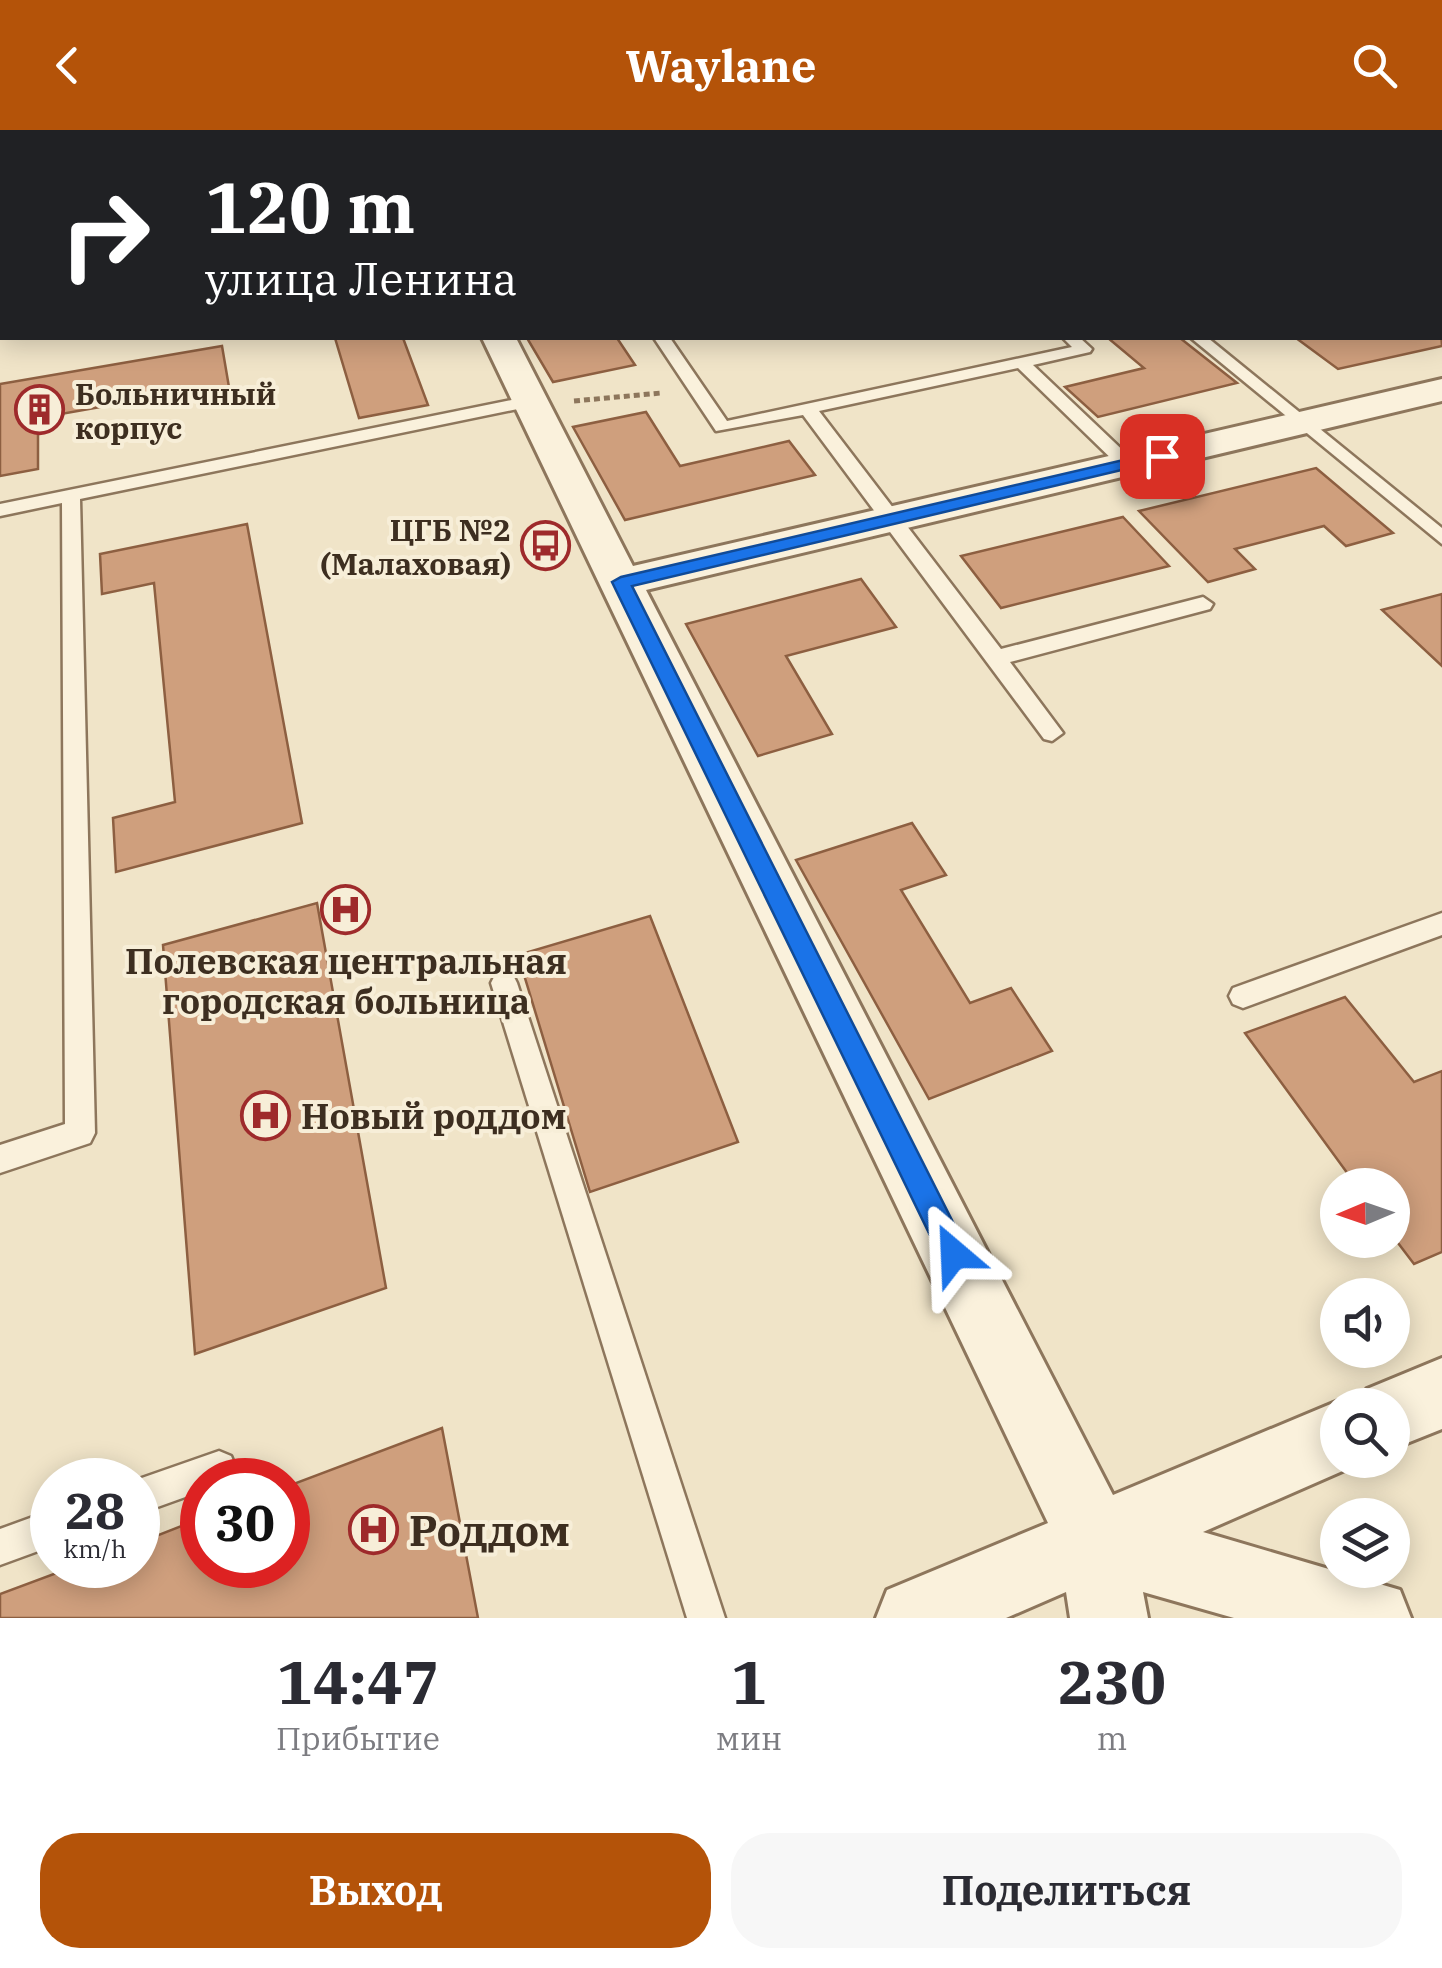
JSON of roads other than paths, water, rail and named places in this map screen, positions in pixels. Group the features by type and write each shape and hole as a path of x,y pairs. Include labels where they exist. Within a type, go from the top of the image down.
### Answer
{"street":[{"path":"500,340 1096,1541 1110,1618"},
{"path":"621,582 1442,390"},
{"path":"1410,1406 1442,1392"},
{"path":"916,1618 1320,1445"},
{"path":"1096,1541 1372,1618"}],"lane":[{"path":"663,340 722,426 1084,349 1073,340"},
{"path":"1201,340 1442,538"},
{"path":"1021,362 1128,464"},
{"path":"0,510 532,403"},
{"path":"808,409 1052,733"},
{"path":"0,1159 80,1133 71,496"},
{"path":"996,658 1204,604"},
{"path":"1243,996 1442,924"},
{"path":"504,983 706,1618"},
{"path":"0,1547 30,1536"}],"place":[{"name":"Больничный корпус","path":"40,410"},
{"name":"ЦГБ №2 (Малаховая)","path":"546,546"},
{"name":"Полевская центральная городская больница","path":"346,909"},
{"name":"Новый роддом","path":"266,1116"},
{"name":"Роддом","path":"374,1530"}]}
